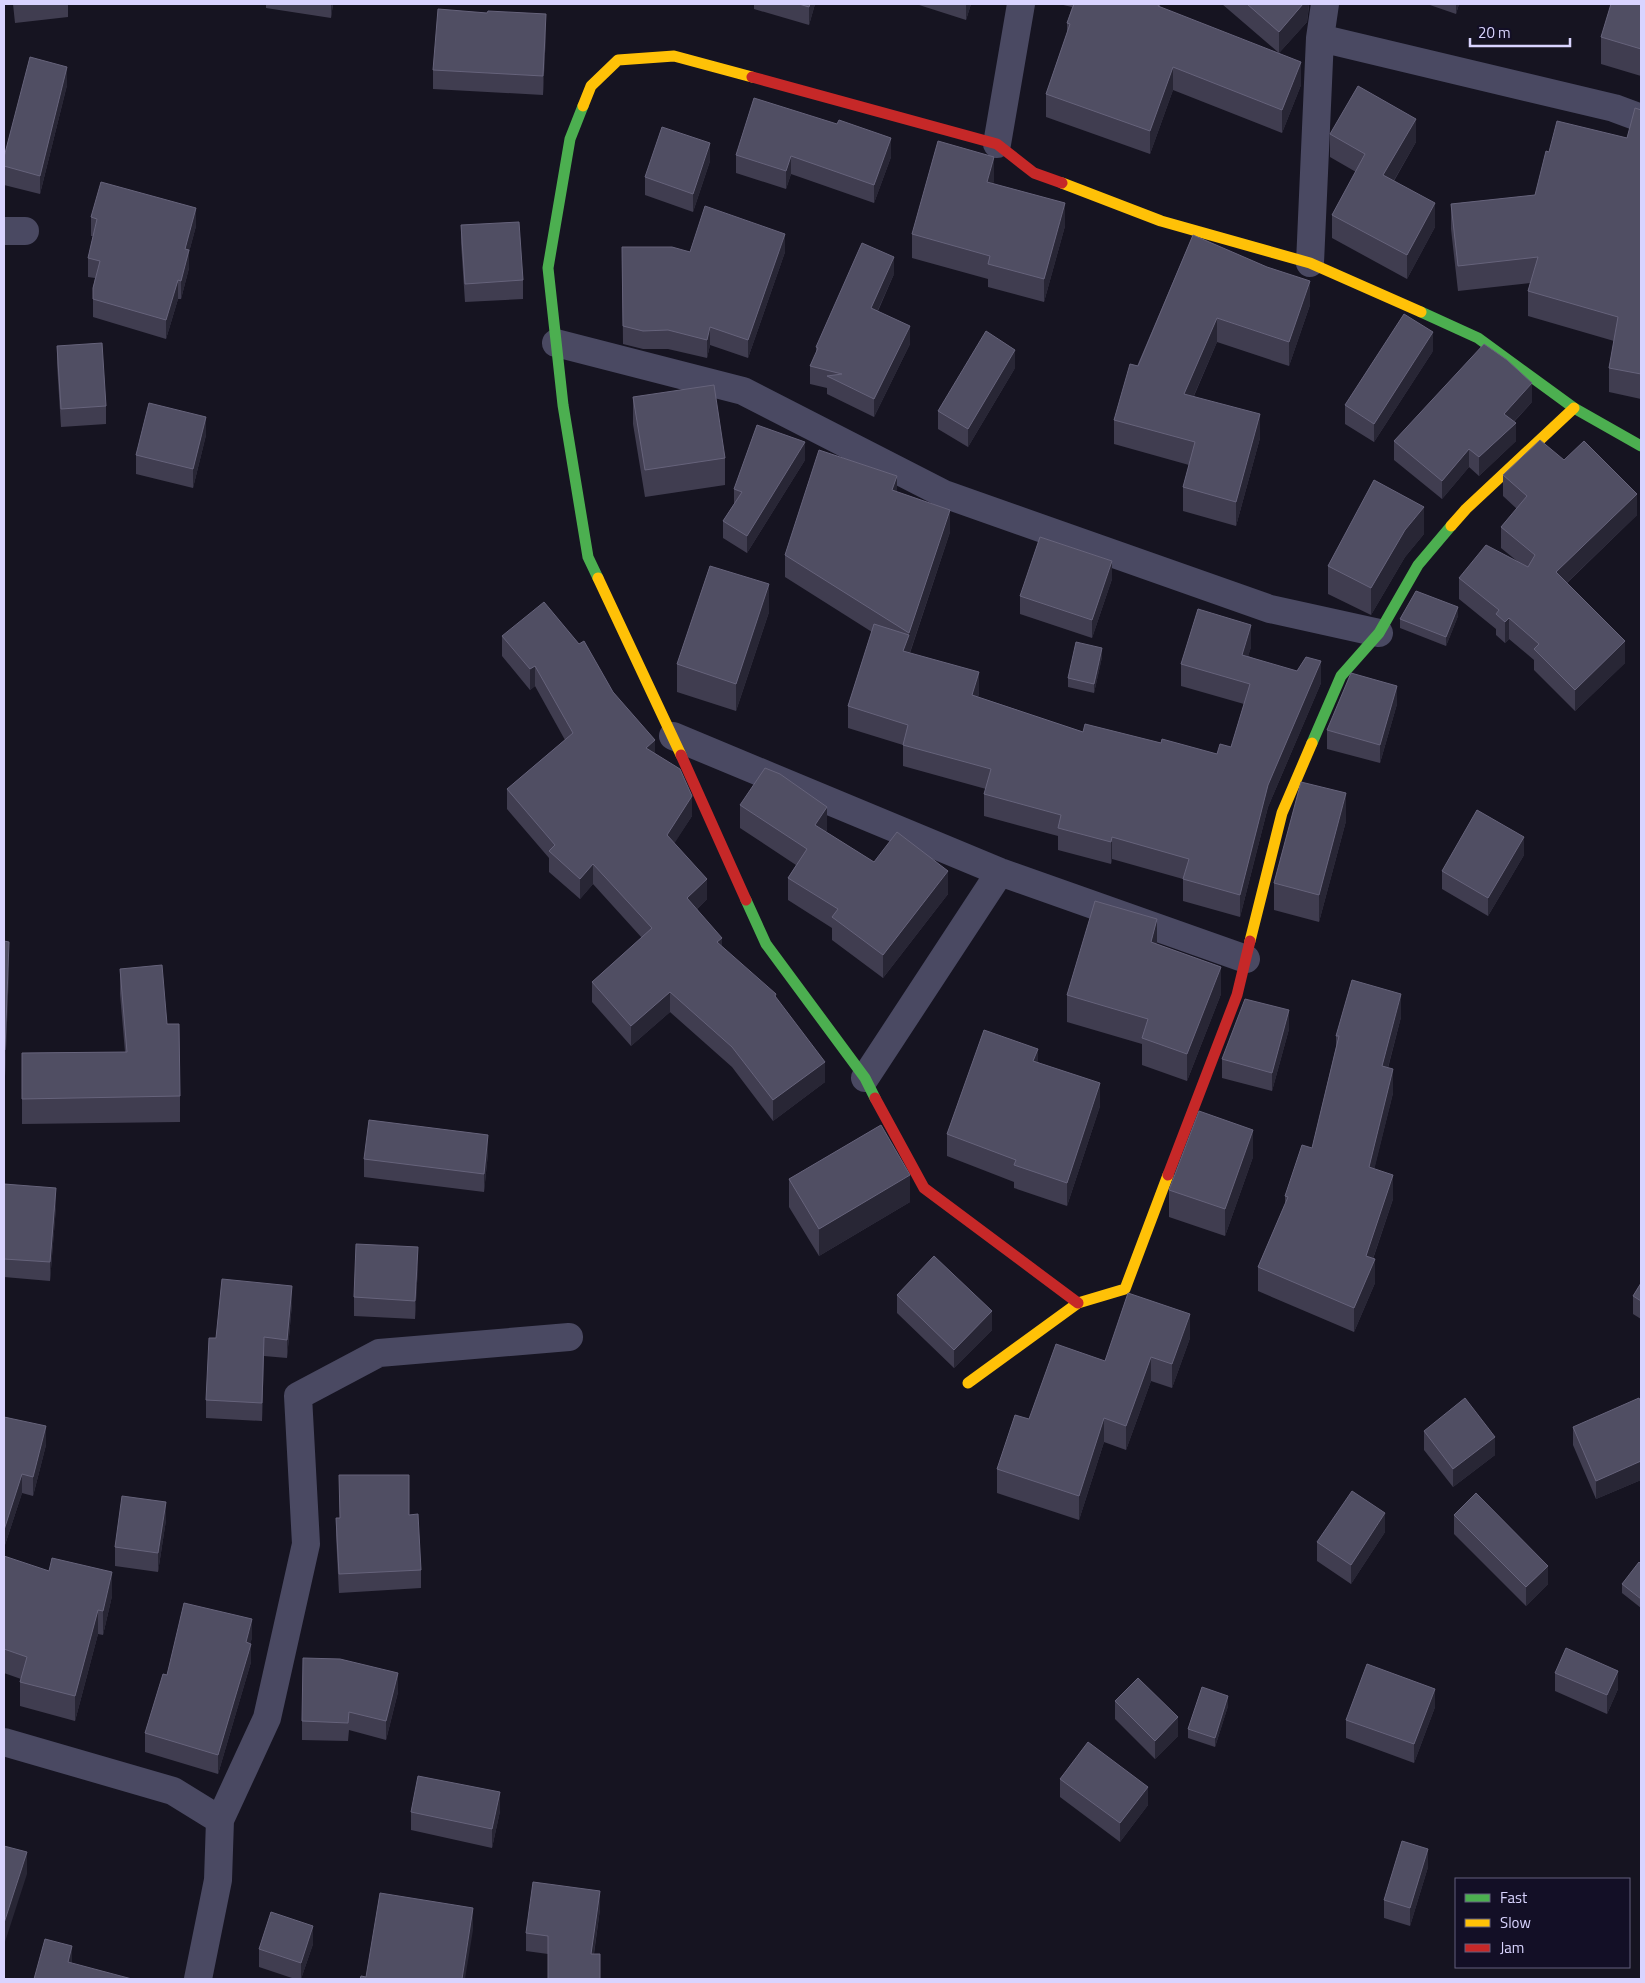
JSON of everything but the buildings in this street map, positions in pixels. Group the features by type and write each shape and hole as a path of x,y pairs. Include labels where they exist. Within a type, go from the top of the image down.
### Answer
{"street":[{"path":"997,144 1021,4"},
{"path":"1310,263 1320,38 1325,4"},
{"path":"1320,38 1614,108 1641,118"},
{"path":"1078,1303 924,1188 865,1078 766,944 673,736 588,557 563,405 548,268 570,139 591,86 618,60 674,56 997,144 1034,173 1161,221 1310,263 1478,338 1574,408 1641,446"},
{"path":"556,343 743,391 944,494 1270,609 1380,633"},
{"path":"968,1383 1078,1303 1125,1289 1236,995 1282,813 1341,676 1380,633 1418,565 1466,509 1574,408"},
{"path":"673,736 1000,872 1246,959"},
{"path":"865,1078 1000,872"},
{"path":"198,1979 218,1880 220,1820 267,1718 306,1544 298,1396 379,1353 570,1337"},
{"path":"4,1742 173,1791 220,1820"}],"traffic: fast":[{"path":"583,106 570,139 548,268 563,405 588,557 598,578"},
{"path":"1421,312 1478,338 1574,408 1641,446"},
{"path":"1312,743 1341,676 1379,633 1418,565 1451,526"},
{"path":"746,900 766,944 865,1078 875,1098"}],"traffic: slow":[{"path":"583,106 591,86 618,60 674,56 752,77"},
{"path":"1062,183 1161,221 1310,263 1421,312"},
{"path":"1451,526 1466,509 1574,408"},
{"path":"598,578 681,755"},
{"path":"1250,941 1282,813 1312,743"},
{"path":"968,1383 1078,1303 1125,1289 1168,1175"}],"traffic: jam":[{"path":"752,77 997,144 1034,173 1062,183"},
{"path":"681,755 746,900"},
{"path":"1168,1175 1237,995 1250,941"},
{"path":"875,1098 924,1188 1078,1303"}]}
